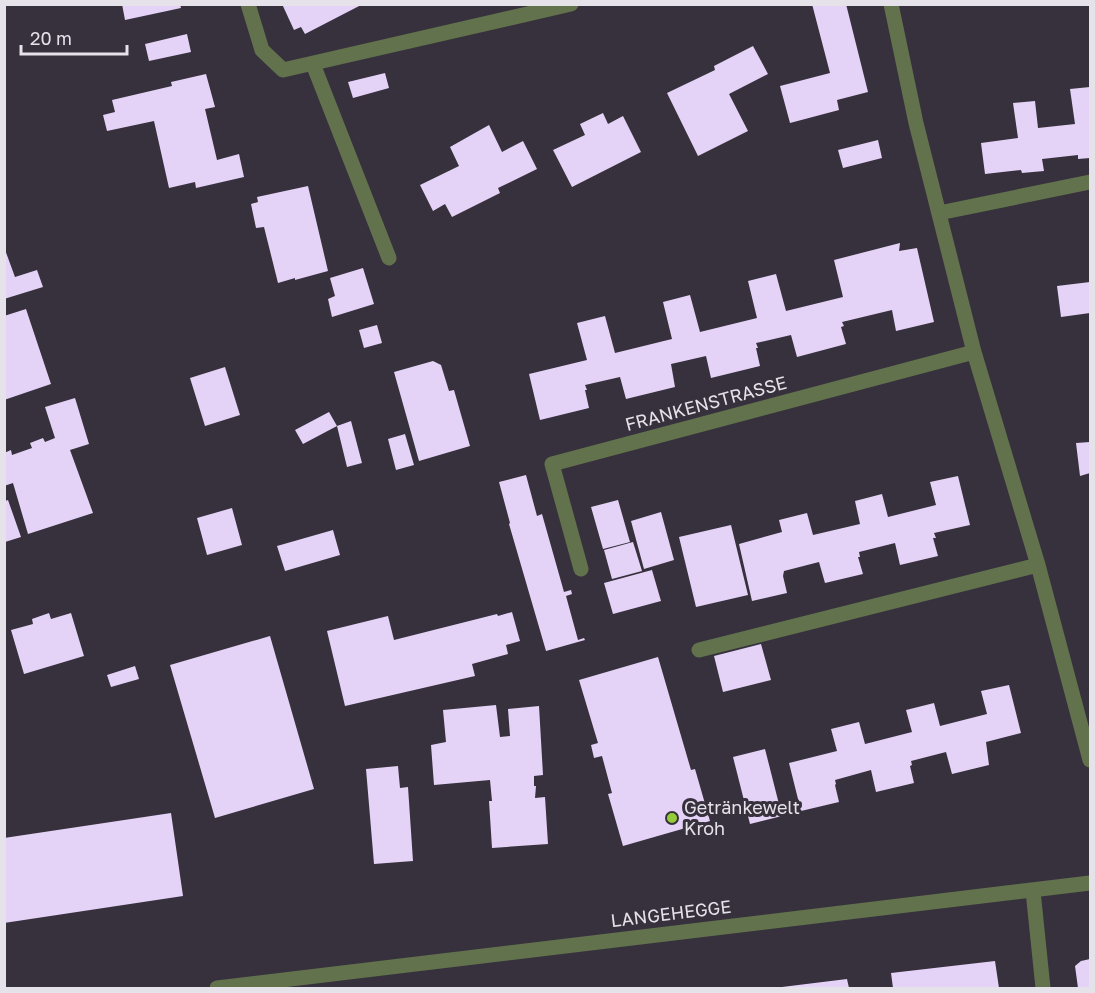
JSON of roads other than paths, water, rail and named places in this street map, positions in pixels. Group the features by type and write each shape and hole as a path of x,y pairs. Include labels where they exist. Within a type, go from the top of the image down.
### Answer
{"street":[{"path":"248,4 262,50 283,70 571,4"},
{"path":"891,4 916,123 974,352 1038,565 1090,760"},
{"path":"314,64 389,258"},
{"path":"939,213 1090,182"},
{"name":"FRANKENSTRASSE","path":"581,569 552,464 974,352"},
{"path":"699,650 1038,565"},
{"name":"LANGEHEGGE","path":"217,988 258,986 1090,883"},
{"path":"1033,891 1043,988"}],"place":[{"name":"Getränkewelt Kroh","path":"672,818"}]}
